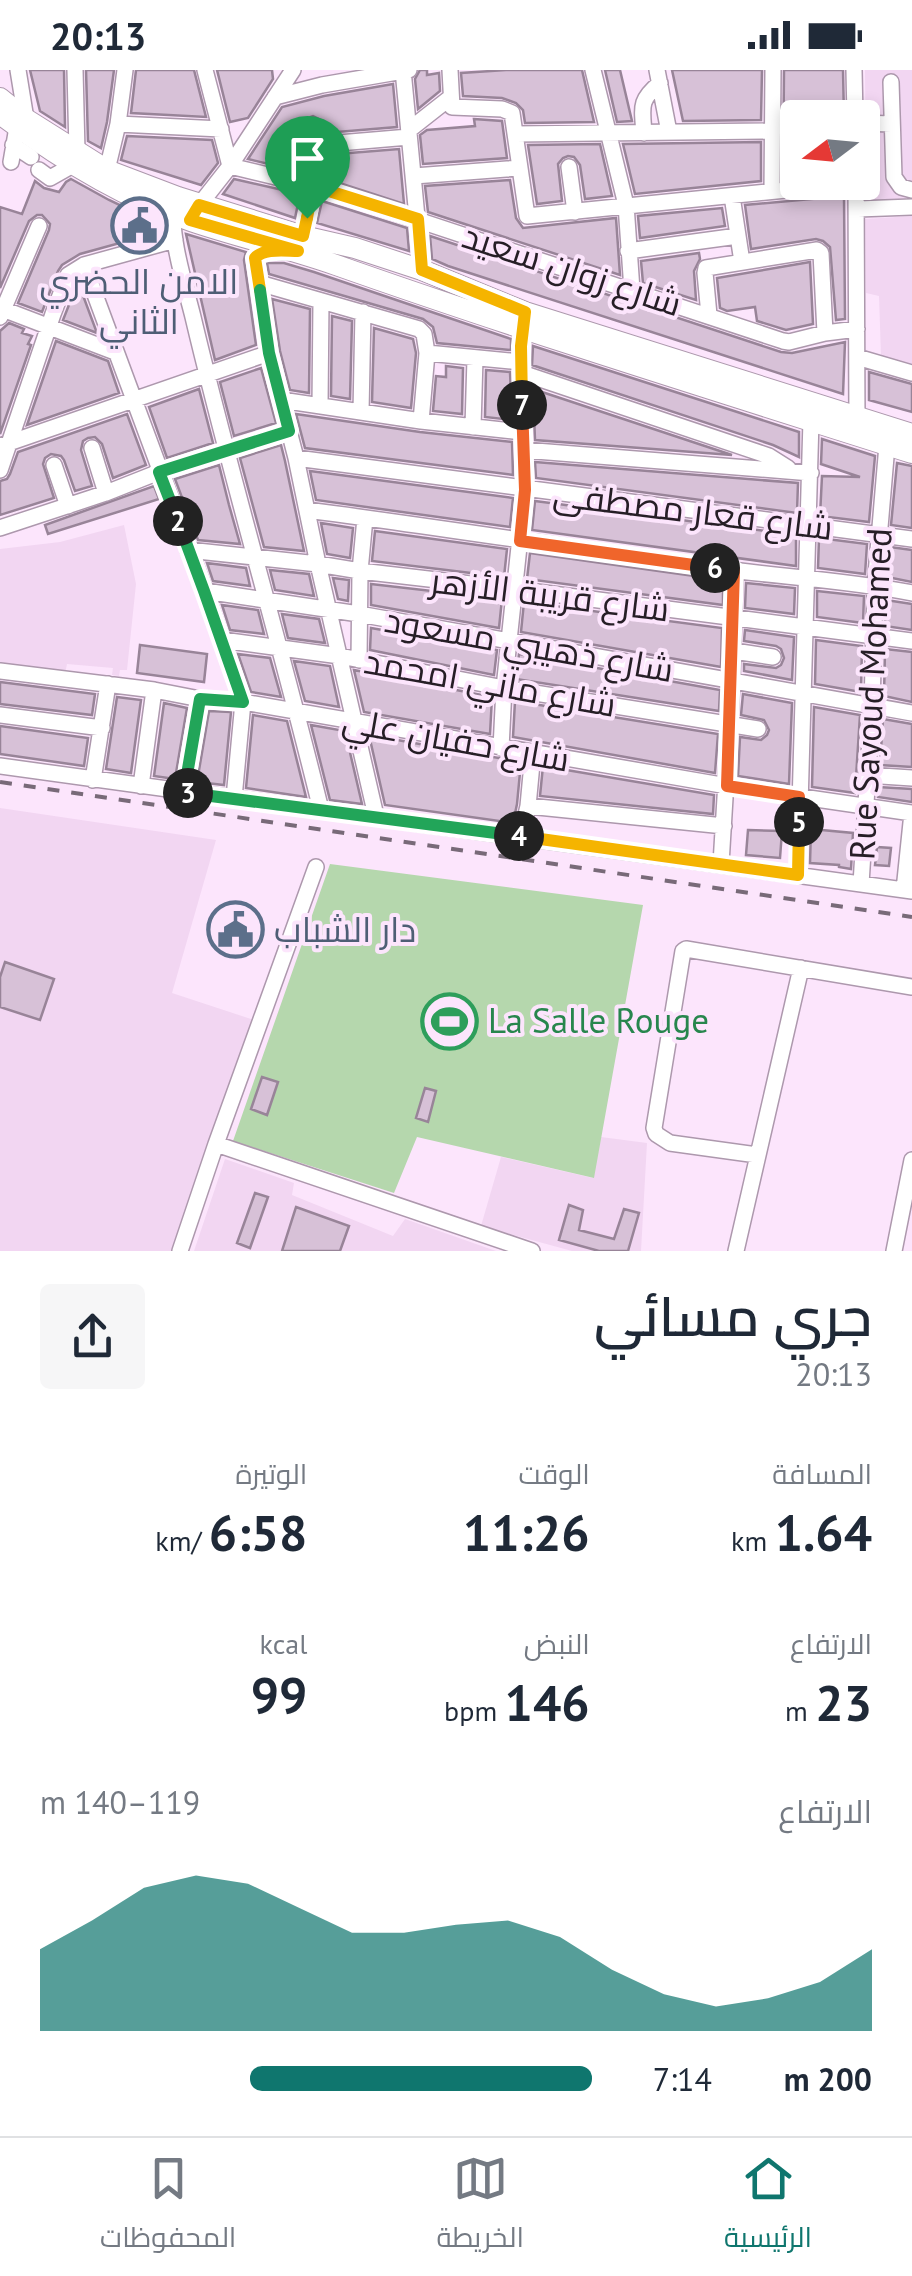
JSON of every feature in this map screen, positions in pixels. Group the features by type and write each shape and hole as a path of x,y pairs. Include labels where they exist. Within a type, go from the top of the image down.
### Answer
{"main road":[{"path":"0,98 22,147 69,163 106,170 185,209"},
{"path":"69,163 109,186 300,244 811,420 912,434"},
{"path":"300,244 354,248 422,270 523,319 856,426 887,445 912,453"}],"street":[{"path":"18,70 22,147 50,178 69,163 75,70"},
{"path":"106,170 118,124 125,70"},
{"path":"205,70 230,166"},
{"path":"277,70 277,93"},
{"path":"292,70 230,166 185,209 175,240 322,810"},
{"path":"277,93 405,70 422,270"},
{"path":"450,70 451,101"},
{"path":"592,70 626,205 632,290"},
{"path":"772,191 773,70"},
{"path":"854,70 855,100"},
{"path":"644,132 642,106 658,76"},
{"path":"658,76 670,132"},
{"path":"891,82 894,178 901,187 912,190"},
{"path":"314,145 409,133 451,101 508,110 514,117 526,215 780,190"},
{"path":"118,124 221,129"},
{"path":"880,124 890,124"},
{"path":"314,127 313,186 300,244 264,252 255,258 269,353 376,816"},
{"path":"516,134 773,131"},
{"name":"شارع زوان سعيد","path":"230,166 313,186 418,219 789,342 857,329"},
{"path":"569,166 574,212"},
{"path":"414,176 519,168"},
{"path":"732,196 742,262"},
{"path":"856,426 857,200"},
{"path":"858,209 912,207"},
{"path":"39,226 1,311 115,352"},
{"path":"628,251 738,236"},
{"path":"0,470 4,444 68,275 84,266 175,240"},
{"path":"708,315 705,270 820,251 825,333"},
{"path":"84,266 243,702 234,798"},
{"path":"259,283 419,329 424,334 426,353 421,421"},
{"path":"320,406 321,300"},
{"path":"361,412 364,312"},
{"path":"501,748 525,490 523,319"},
{"path":"4,444 269,353"},
{"path":"426,353 521,368 769,456 792,470"},
{"path":"857,357 912,373"},
{"path":"473,427 475,358"},
{"path":"281,400 522,432"},
{"path":"798,875 811,420"},
{"path":"0,528 289,431"},
{"name":"Rue Sayoud Mohamed","path":"861,884 875,586 887,445"},
{"path":"92,448 106,493"},
{"path":"523,450 811,473"},
{"name":"شارع قعار مصطفى","path":"296,458 912,539"},
{"path":"54,465 68,506"},
{"path":"307,510 912,593"},
{"path":"359,660 365,518"},
{"name":"شارع قريبة الأزهر","path":"188,550 912,641"},
{"path":"722,864 734,652 734,570"},
{"name":"شارع ذهيبي مسعود","path":"204,591 359,614 912,713"},
{"name":"شارع ماني امحمد","path":"222,640 340,656 504,688 758,729"},
{"path":"734,652 773,658"},
{"name":"شارع حفيان علي","path":"0,671 243,702 727,786 912,813"},
{"path":"93,780 108,684"},
{"path":"141,786 154,690"},
{"path":"184,792 200,699"},
{"path":"0,715 102,728"},
{"path":"522,836 534,753"},
{"path":"0,766 908,890 912,813"},
{"path":"866,776 912,778"},
{"path":"528,806 724,826"},
{"path":"180,1251 316,867"},
{"path":"757,1155 670,1143 656,1134 680,955 686,950 912,987"},
{"path":"736,1251 802,968"},
{"path":"216,1144 532,1251"},
{"path":"901,1242 912,1160"}],"shaded area":[{"path":"865,70 912,70 912,199 866,201 880,200 880,100 865,100"},
{"path":"912,216 912,366 881,356 879,296 866,293 865,219"},
{"path":"124,525 136,584 127,670 120,670 119,676 112,675 113,668 67,664 65,674 0,664 0,549 60,542"},
{"path":"0,808 216,840 172,993 254,1020 173,1251 0,1251"},
{"path":"601,1137 647,1143 641,1251 572,1251 481,1226 501,1157 593,1178"},
{"path":"225,1159 294,1183 292,1195 393,1236 405,1219 496,1251 194,1251"}],"green space":[{"name":"La Salle Rouge","path":"330,864 643,905 594,1178 417,1137 394,1193 233,1141"}],"building":[{"path":"30,70 64,70 65,127 40,111"},
{"path":"86,70 114,70 101,148 88,141"},
{"path":"136,70 194,70 206,117 131,113"},
{"path":"217,70 272,70 273,79 248,118 230,122"},
{"path":"420,70 427,70 427,75 439,73 440,91 418,109 415,79"},
{"path":"582,70 594,122 525,123 523,110 516,103 502,98 463,96 461,73"},
{"path":"605,70 620,70 632,121 617,122"},
{"path":"672,70 762,70 761,120 683,121"},
{"path":"784,70 843,70 844,100 784,100"},
{"path":"393,84 397,127 325,133 323,121 313,116 303,126 302,172 248,159 282,107"},
{"path":"474,119 502,121 507,158 423,164 420,135 427,130 475,126"},
{"path":"127,136 212,140 218,163 201,185 121,160"},
{"path":"761,142 761,181 635,194 623,144"},
{"path":"600,144 612,196 585,199 580,165 568,156 558,164 562,201 537,204 528,145"},
{"path":"399,149 404,204 324,178 325,155"},
{"path":"71,179 157,223 160,232 80,254 62,265 42,312 18,303 50,224 42,215 29,221 0,288 0,207 22,214 35,181 59,192"},
{"path":"234,179 300,194 295,218 223,194"},
{"path":"510,180 516,218 523,228 616,218 620,275 428,212 425,186"},
{"path":"844,200 845,319 836,320 830,247 816,239 751,249 745,205"},
{"path":"322,201 407,228 409,251 317,223"},
{"path":"722,208 725,226 640,238 638,216"},
{"path":"186,234 246,252 256,345 215,360"},
{"path":"430,236 781,352 845,342 843,394 448,266 432,259"},
{"path":"699,253 694,271 696,300 643,283 641,261"},
{"path":"810,262 813,324 786,330 757,321 755,307 727,311 720,308 717,278"},
{"path":"267,263 284,263 314,272 511,339 511,350 437,343 433,327 423,319 269,274"},
{"path":"78,282 97,333 63,320"},
{"path":"272,299 310,309 309,393 290,390"},
{"path":"332,316 352,321 350,399 331,396"},
{"path":"9,323 32,336 0,434 0,331"},
{"path":"374,328 413,339 416,353 411,408 372,402"},
{"path":"56,341 108,361 119,393 27,425"},
{"path":"533,346 799,432 799,457 532,365"},
{"path":"446,366 463,368 462,414 433,411 436,376 446,377"},
{"path":"261,368 276,423 234,436 220,382"},
{"path":"486,370 510,372 512,420 485,417"},
{"path":"869,372 912,384 912,412 869,400"},
{"path":"199,389 213,443 167,458 149,407"},
{"path":"533,389 732,455 535,440"},
{"path":"127,414 146,465 113,478 102,444 95,437 88,438 81,450 92,486 75,491 64,460 51,454 43,464 54,498 0,515 0,481 7,479 18,452"},
{"path":"296,414 512,442 513,475 305,448"},
{"path":"822,439 875,456 869,522 820,516 822,476 860,477 821,464"},
{"path":"281,445 304,551 264,547 240,458"},
{"path":"535,462 798,483 797,513 536,478"},
{"path":"897,463 912,466 912,528 891,525"},
{"path":"219,465 240,544 198,540 175,479"},
{"path":"310,471 513,498 510,527 316,500"},
{"path":"154,486 159,499 48,534 45,525"},
{"path":"535,501 796,535 796,566 532,530"},
{"path":"321,523 353,528 350,558 327,554"},
{"path":"375,531 507,549 504,577 372,561"},
{"path":"819,538 867,544 865,574 818,568"},
{"path":"890,547 912,550 912,582 887,577"},
{"path":"530,553 723,580 723,605 527,579"},
{"path":"207,563 246,568 250,586 213,581"},
{"path":"270,570 309,574 314,596 275,590"},
{"path":"333,578 349,580 348,601 338,599"},
{"path":"746,583 795,588 794,614 745,608"},
{"path":"371,584 502,599 499,628 371,605"},
{"path":"817,591 864,596 863,623 817,617"},
{"path":"886,600 912,604 912,630 885,626"},
{"path":"524,602 722,628 721,667 521,632"},
{"path":"222,605 258,610 264,634 230,630"},
{"path":"282,614 319,619 325,643 288,638"},
{"path":"371,628 497,650 494,675 370,650"},
{"path":"745,630 794,637 792,680 744,671 744,664 776,668 784,658 776,646 744,641"},
{"path":"816,640 862,646 861,692 815,684"},
{"path":"140,645 207,654 204,682 137,673"},
{"path":"885,649 912,652 912,702 884,696"},
{"path":"238,654 270,658 281,697 251,692"},
{"path":"519,654 720,690 719,711 516,679"},
{"path":"294,661 330,666 339,707 305,701"},
{"path":"354,670 492,697 490,734 364,712"},
{"path":"0,682 95,694 92,715 0,704"},
{"path":"743,694 792,703 789,784 738,776 740,737 761,740 769,730 764,720 741,715"},
{"path":"117,697 141,700 131,773 106,769"},
{"path":"515,701 718,734 715,773 513,737"},
{"path":"164,703 187,708 175,779 154,776"},
{"path":"814,707 860,715 855,793 812,787"},
{"path":"209,711 231,712 224,785 197,782"},
{"path":"253,715 287,721 306,797 246,788"},
{"path":"883,719 912,724 912,767 880,765"},
{"path":"311,725 345,731 362,804 330,800"},
{"path":"0,726 88,738 84,766 0,754"},
{"path":"369,735 521,762 513,823 385,805"},
{"path":"543,766 714,795 713,814 540,796"},
{"path":"878,787 912,789 912,802 878,797"},
{"path":"811,829 853,833 851,869 810,863"},
{"path":"748,830 782,831 780,858 746,855"},
{"path":"877,847 891,848 889,866 875,865"},
{"path":"5,962 54,979 40,1020 0,1007 0,977"},
{"path":"262,1077 278,1082 267,1115 251,1109"},
{"path":"425,1088 436,1091 428,1122 416,1118"},
{"path":"255,1193 268,1197 250,1248 237,1243"},
{"path":"569,1205 583,1210 579,1230 614,1239 624,1209 639,1213 628,1251 599,1251 559,1240"},
{"path":"296,1207 349,1226 340,1251 282,1251"}],"railway":[{"path":"0,782 912,917"}],"place":[{"name":"الامن الحضري الثاني","path":"139,226"},
{"name":"دار الشباب","path":"235,930"},
{"name":"La Salle Rouge","path":"449,1021"}],"route":[{"path":"313,186 418,219 422,270 525,312 521,362 525,490 520,541 734,570 727,786 799,797 798,875 184,792 200,699 243,702 159,472 289,431 269,353 255,258 264,252 298,251 190,220 199,205 303,236 307,218 313,186"}]}
